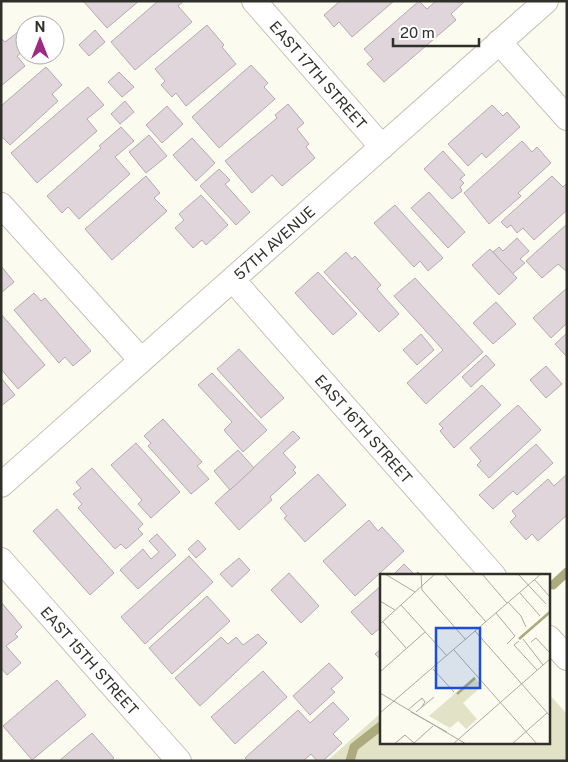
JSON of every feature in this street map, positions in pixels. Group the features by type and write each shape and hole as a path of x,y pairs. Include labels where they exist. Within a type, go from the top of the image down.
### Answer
{"street":[{"name":"EAST 17TH STREET","path":"254,1 382,147"},
{"name":"57TH AVENUE","path":"1,485 546,1"},
{"path":"500,42 567,118"},
{"path":"1,205 141,360"},
{"name":"EAST 16TH STREET","path":"234,280 492,574"},
{"name":"EAST 15TH STREET","path":"1,560 179,761"},
{"path":"550,639 567,658"}],"green space":[{"path":"550,695 567,714 567,761 327,761 380,714 380,744 550,744"}],"building":[{"path":"139,1 107,28 84,2"},
{"path":"158,1 184,1 178,6 192,22 135,70 111,42"},
{"path":"340,1 394,1 352,37 339,22 334,27 324,15"},
{"path":"419,1 427,9 436,1 464,2 451,14 456,20 384,82 367,64 373,59 364,49"},
{"path":"207,25 224,45 222,47 236,64 186,106 176,93 172,97 161,85 165,81 155,69"},
{"path":"95,30 105,42 89,56 79,45"},
{"path":"15,34 15,65 25,66 1,86 1,38 5,42"},
{"path":"251,65 268,83 264,87 275,99 219,148 192,117"},
{"path":"46,67 62,85 52,94 58,101 10,145 1,136 1,106"},
{"path":"119,72 134,87 122,97 108,82"},
{"path":"88,87 104,105 87,119 97,131 37,183 11,153"},
{"path":"125,101 134,112 120,124 111,114"},
{"path":"288,104 304,123 297,129 309,144 306,147 315,158 282,186 272,175 252,193 225,161 277,118 275,115"},
{"path":"492,105 503,116 507,112 520,127 486,158 482,153 468,166 448,144"},
{"path":"167,106 183,124 162,143 146,125"},
{"path":"121,127 134,141 115,157 130,174 79,219 68,207 62,213 47,196 101,148 99,146"},
{"path":"149,135 167,156 146,173 129,152"},
{"path":"192,138 215,163 196,181 173,155"},
{"path":"522,141 532,152 537,147 551,163 518,193 521,196 489,224 464,193"},
{"path":"443,151 465,175 460,179 464,183 460,187 462,191 452,199 424,169"},
{"path":"219,169 230,180 225,184 250,212 236,225 200,186"},
{"path":"146,176 160,193 154,198 167,211 112,260 85,229"},
{"path":"552,176 563,187 567,183 567,210 534,240 523,228 517,233 511,225 507,228 501,222"},
{"path":"429,192 465,232 448,248 411,208"},
{"path":"201,195 228,225 206,245 202,240 193,248 175,228 184,220 179,214"},
{"path":"395,205 443,258 428,271 420,261 414,267 374,223"},
{"path":"567,224 567,272 558,264 542,278 526,261"},
{"path":"517,238 529,251 520,259 525,263 512,274 493,252 499,247 503,251"},
{"path":"490,249 517,278 499,295 472,265"},
{"path":"346,252 352,259 355,256 381,285 377,289 399,314 379,332 324,272"},
{"path":"1,266 14,282 1,293"},
{"path":"318,272 357,314 333,335 295,293"},
{"path":"415,278 483,352 426,404 407,383 443,350 394,296"},
{"path":"567,288 567,323 551,338 533,318"},
{"path":"34,293 41,301 45,298 91,351 73,366 65,357 59,363 14,310"},
{"path":"496,302 516,324 493,344 473,323"},
{"path":"1,314 45,365 18,389 1,369"},
{"path":"567,333 567,357 555,344"},
{"path":"421,334 434,350 417,365 403,350"},
{"path":"239,349 284,398 261,418 217,369"},
{"path":"486,355 495,365 471,387 462,377"},
{"path":"546,366 562,384 546,398 530,380"},
{"path":"212,373 267,430 243,452 224,430 232,422 198,385"},
{"path":"1,378 15,395 1,406"},
{"path":"482,385 501,405 454,448 440,431 443,428 439,424"},
{"path":"518,405 541,430 489,478 477,465 481,461 470,448"},
{"path":"163,419 202,462 197,466 209,479 191,494 148,446 151,443 144,436"},
{"path":"293,431 300,438 283,453 296,467 293,470 296,473 270,497 272,500 239,530 215,503"},
{"path":"136,443 180,492 151,518 138,504 142,500 111,465"},
{"path":"536,444 553,463 517,495 513,491 493,509 479,495"},
{"path":"238,450 254,468 230,490 214,471"},
{"path":"92,468 143,524 138,529 143,534 126,549 121,544 115,549 78,508 82,504 73,494 81,488 76,482"},
{"path":"318,474 346,505 305,542 284,518 287,516 280,508"},
{"path":"567,474 567,515 538,541 532,534 526,540 510,522 516,516 512,511 548,479 554,486"},
{"path":"57,509 114,573 90,595 33,531"},
{"path":"369,520 378,531 382,527 404,551 355,596 323,561"},
{"path":"157,534 176,555 138,589 120,570 143,549 151,559 159,552 149,541"},
{"path":"198,540 206,549 196,558 188,549"},
{"path":"189,556 213,582 145,644 121,617"},
{"path":"239,558 250,570 232,587 220,574"},
{"path":"404,564 414,574 394,574"},
{"path":"289,573 319,606 301,623 271,590"},
{"path":"380,587 380,628 372,635 351,612"},
{"path":"207,596 230,621 172,674 149,648"},
{"path":"1,602 22,627 15,634 18,637 6,646 21,663 7,675 1,668"},
{"path":"258,634 267,643 200,706 175,678 221,637 228,644 236,637 243,645"},
{"path":"380,650 380,659 375,654"},
{"path":"329,663 343,678 331,689 335,692 310,715 293,696"},
{"path":"263,671 287,697 235,744 211,717"},
{"path":"57,680 86,715 32,760 3,726"},
{"path":"333,702 349,719 333,734 342,743 323,761 317,761 311,754 303,761 248,761 245,758 298,710 310,723"},
{"path":"92,733 114,758 110,761 59,761"}],"waterway":[{"path":"553,585 567,572"},
{"path":"350,761 354,747 380,727"}]}
